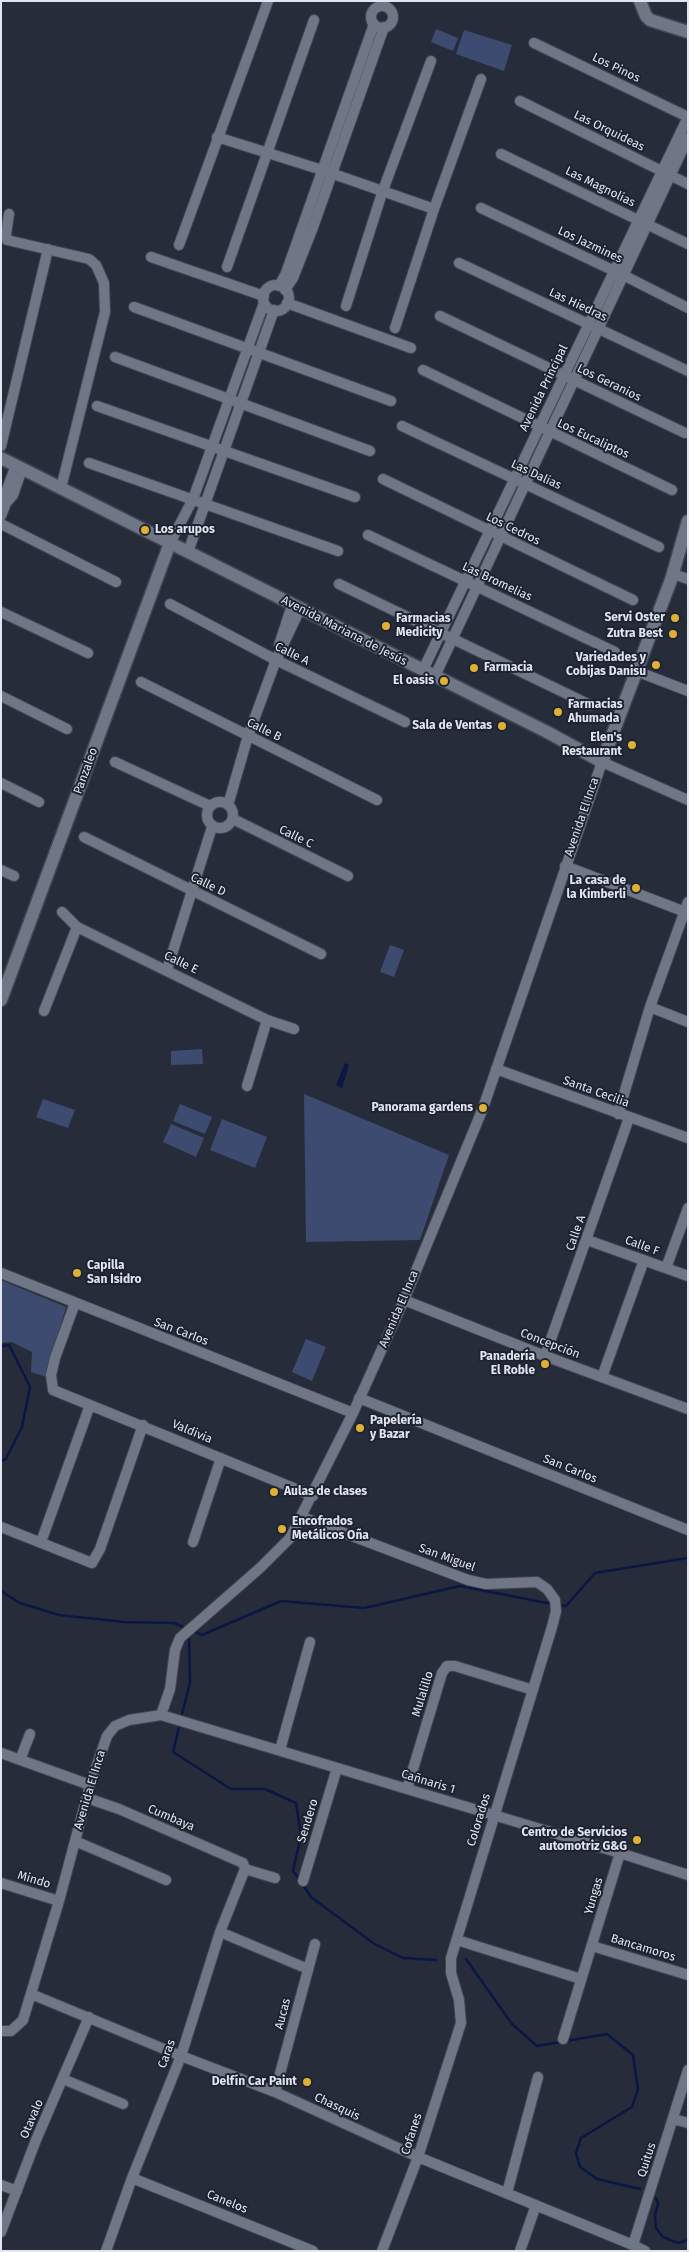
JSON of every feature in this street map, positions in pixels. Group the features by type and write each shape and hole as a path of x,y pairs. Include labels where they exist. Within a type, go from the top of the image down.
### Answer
{"street":[{"path":"179,245 268,1"},
{"path":"640,1 646,16 650,20 688,32"},
{"path":"379,6 387,7 393,16 390,24 384,27 374,24 371,18 373,10 379,6"},
{"path":"227,266 314,20"},
{"path":"307,228 322,170 374,24"},
{"path":"282,288 286,273 332,174 384,27"},
{"name":"Los Pinos","path":"534,43 688,117"},
{"path":"346,306 382,193 431,61"},
{"path":"395,328 434,210 481,80"},
{"name":"Las Orquideas","path":"520,101 688,184"},
{"path":"344,105 355,108"},
{"name":"Avenida Principal","path":"667,173 688,117"},
{"path":"217,137 322,170 434,210"},
{"name":"Avenida Principal","path":"423,670 514,479 544,429 667,173 688,138"},
{"name":"Las Magnolias","path":"501,154 688,244"},
{"name":"Los Jazmines","path":"481,208 619,273 688,308"},
{"path":"9,214 7,240 89,259 96,265 104,283 106,294 105,312 61,488"},
{"path":"1,446 48,249"},
{"path":"151,257 264,299 274,310"},
{"name":"Las Hiedras","path":"458,262 688,371"},
{"path":"170,543 193,499 269,287 282,288 288,295 287,303 282,309 274,310"},
{"path":"287,303 410,348"},
{"path":"134,308 391,401"},
{"path":"188,552 274,310"},
{"name":"Los Geranios","path":"440,316 685,433"},
{"path":"115,357 370,451"},
{"name":"Los Eucaliptos","path":"423,370 672,490"},
{"path":"96,406 355,497"},
{"name":"Las Dalias","path":"402,426 659,547"},
{"name":"Avenida Principal","path":"435,676 524,484 544,429"},
{"name":"Avenida Mariana de Jesús","path":"1,458 547,732 602,762 688,800"},
{"path":"89,462 338,551"},
{"path":"1,516 6,503 6,492 19,467"},
{"name":"Los Cedros","path":"383,479 633,600"},
{"name":"Avenida El Inca","path":"1,2031 11,2030 22,2020 60,1901 90,1785 112,1730 129,1720 166,1716 175,1650 180,1638 285,1545 313,1496 353,1413 404,1300 483,1108 602,762 673,574 688,520"},
{"path":"1,524 116,582"},
{"name":"Las Bromelias","path":"368,535 615,652"},
{"name":"Panzaleo","path":"1,1000 170,543"},
{"path":"673,574 688,579"},
{"path":"339,584 590,705"},
{"name":"Calle A","path":"170,604 276,660 405,722"},
{"path":"228,805 248,736 276,660 283,628 296,607"},
{"path":"1,612 88,653"},
{"path":"636,671 688,691"},
{"name":"Calle B","path":"141,682 377,800"},
{"path":"1,696 67,729"},
{"path":"115,762 210,806 221,802 228,805 232,811 232,819 224,828 212,827"},
{"path":"1,783 39,802"},
{"path":"167,970 171,951 212,827 206,817 210,806"},
{"name":"Calle C","path":"232,819 348,876"},
{"name":"Calle D","path":"84,837 321,954"},
{"path":"565,866 687,909 650,1007 618,1114"},
{"path":"1,870 14,876"},
{"name":"Calle E","path":"62,912 77,927 267,1020 294,1029"},
{"path":"44,1011 77,927"},
{"path":"650,1007 688,1022"},
{"path":"247,1086 267,1020"},
{"name":"Santa Cecilia","path":"496,1068 688,1138"},
{"name":"Calle A","path":"545,1356 629,1118"},
{"path":"666,1268 688,1208"},
{"name":"Calle F","path":"587,1240 688,1276"},
{"path":"602,1377 644,1260"},
{"name":"San Carlos","path":"1,1273 353,1413"},
{"name":"Concepción","path":"404,1300 545,1356 688,1408"},
{"name":"Valdivia","path":"75,1303 55,1358 51,1375 53,1390 143,1425 313,1496"},
{"name":"San Carlos","path":"359,1398 688,1530"},
{"path":"41,1542 90,1404"},
{"path":"1,1527 92,1563 100,1548 143,1425"},
{"path":"193,1542 221,1458"},
{"name":"San Miguel","path":"302,1517 468,1580 486,1584 537,1582 547,1588 555,1605 552,1627"},
{"name":"Colorados","path":"462,2023 459,2000 451,1973 451,1958 493,1815 552,1627"},
{"path":"280,1750 310,1642"},
{"name":"Mulalillo","path":"407,1789 442,1673 447,1666 455,1666 533,1690"},
{"name":"Cañnaris 1","path":"166,1716 688,1875"},
{"path":"20,1760 30,1734"},
{"path":"1,1765 3,1754 90,1785"},
{"name":"Sendero","path":"303,1881 338,1768"},
{"name":"Cumbaya","path":"87,1798 119,1809 244,1866 275,1878"},
{"path":"75,1841 166,1880"},
{"name":"Yungas","path":"563,2039 620,1853"},
{"name":"Caras","path":"106,2251 132,2178 181,2056 220,1932 244,1866"},
{"name":"Mindo","path":"1,1883 60,1901"},
{"path":"220,1932 308,1969"},
{"path":"457,1940 580,1980"},
{"name":"Aucas","path":"275,2092 315,1944"},
{"name":"Bancamoros","path":"592,1946 688,1975"},
{"name":"Chasquis","path":"31,1994 181,2056 275,2092 418,2157 632,2245"},
{"name":"Otavalo","path":"1,2232 36,2140 89,2017"},
{"name":"Cofanes","path":"382,2251 418,2157 462,2023"},
{"name":"Quitus","path":"632,2245 688,2070"},
{"path":"507,2194 538,2076"},
{"path":"63,2079 123,2104"},
{"path":"673,2119 688,2123"},
{"name":"Canelos","path":"132,2178 313,2251"},
{"path":"1,2185 17,2191"},
{"path":"520,2251 536,2205"},
{"path":"632,2245 645,2251"}],"shaded area":[{"path":"436,29 458,38 453,51 431,42"},
{"path":"464,30 512,45 504,71 456,54"},
{"path":"390,945 404,950 394,977 380,972"},
{"path":"202,1049 203,1064 171,1065 171,1051"},
{"path":"345,1063 349,1065 342,1088 336,1085"},
{"path":"304,1094 449,1155 420,1240 306,1242"},
{"path":"43,1099 75,1110 68,1128 36,1117"},
{"path":"180,1104 212,1117 205,1134 173,1121"},
{"path":"222,1119 267,1137 255,1168 210,1150"},
{"path":"171,1124 204,1138 196,1157 163,1142"},
{"path":"1,1280 66,1307 46,1377 31,1372 32,1352 12,1342 1,1343"},
{"path":"306,1339 326,1347 312,1381 292,1372"}],"waterway":[{"path":"1,1346 9,1345 30,1387 22,1427 6,1459 1,1461"},
{"path":"558,1605 566,1606 595,1573 688,1558"},
{"path":"193,1631 202,1635 281,1601 364,1608 460,1586 552,1604"},
{"path":"1,1591 20,1603 59,1615 124,1622 174,1623 188,1629"},
{"path":"181,1718 190,1683 189,1639 186,1635"},
{"path":"180,1723 173,1752 231,1789 265,1789 296,1803 301,1836 293,1871 300,1880"},
{"path":"303,1885 311,1897 373,1943 403,1958 436,1960"},
{"path":"466,1959 512,2024 537,2046 607,2034 633,2055 638,2089 632,2107 581,2138 576,2153 580,2167 597,2179 640,2189"},
{"path":"656,2198 658,2204 655,2215 656,2228 663,2237 678,2243 688,2240"}],"place":[{"name":"Los arupos","path":"145,530"},
{"name":"Servi Oster","path":"675,618"},
{"name":"Farmacias Medicity","path":"386,626"},
{"name":"Zutra Best","path":"673,634"},
{"name":"Variedades y Cobijas Danisu","path":"656,665"},
{"name":"Farmacia","path":"474,668"},
{"name":"El oasis","path":"444,681"},
{"name":"Farmacias Ahumada","path":"558,712"},
{"name":"Sala de Ventas","path":"502,726"},
{"name":"Elen's Restaurant","path":"632,745"},
{"name":"La casa de la Kimberli","path":"636,888"},
{"name":"Panorama gardens","path":"483,1108"},
{"name":"Capilla San Isidro","path":"77,1273"},
{"name":"Panadería El Roble","path":"545,1364"},
{"name":"Papelería y Bazar","path":"360,1428"},
{"name":"Aulas de clases","path":"274,1492"},
{"name":"Encofrados Metálicos Oña","path":"282,1529"},
{"name":"Centro de Servicios automotriz G&G","path":"637,1840"},
{"name":"Delfín Car Paint","path":"307,2082"}]}
